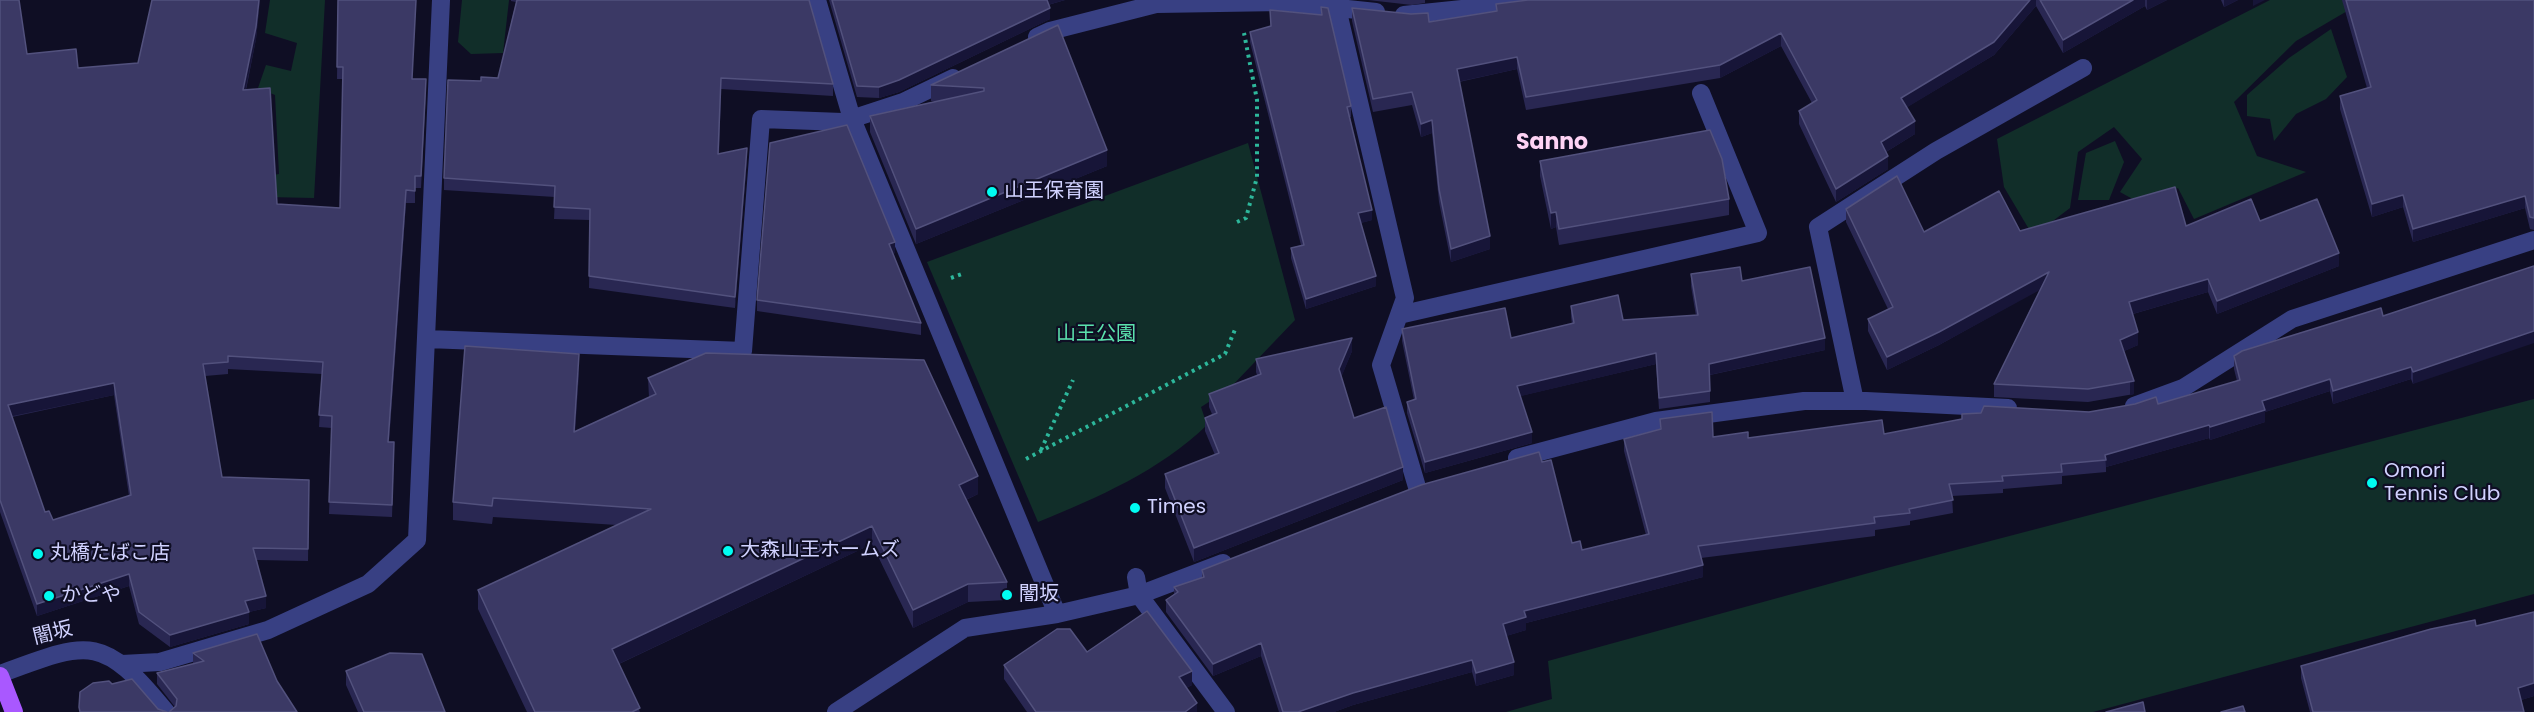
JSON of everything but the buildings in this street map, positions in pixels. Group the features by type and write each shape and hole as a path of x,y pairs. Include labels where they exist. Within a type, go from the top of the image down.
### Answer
{"main road":[{"path":"0,675 14,712"}],"street":[{"path":"122,664 160,662 268,630 368,584 417,540 441,0"},
{"path":"817,0 852,119 1057,614"},
{"path":"1018,46 1050,31 1156,4 1281,1 1412,16 1548,0"},
{"path":"1336,8 1405,298 1381,366 1423,485 1396,495"},
{"path":"1855,401 1818,227 1936,151 2083,68"},
{"path":"427,339 743,351 761,119 842,123 903,102 966,72"},
{"path":"1399,315 1758,233 1701,93"},
{"path":"2111,409 2133,406 2183,388 2292,319 2534,240"},
{"path":"1496,464 1656,421 1804,401 1855,401 2031,410"},
{"path":"836,712 965,628 1057,614 1139,595 1235,559"},
{"path":"1136,577 1139,595 1226,712"},
{"name":"闇坂","path":"0,675 63,651 82,648 104,654 122,664 166,712"}],"path":[{"path":"1238,222 1246,218 1257,177 1257,100 1244,32"},
{"path":"1001,478 1013,465 1225,354 1236,327"},
{"path":"1041,451 1073,380"}],"green space":[{"path":"270,0 325,0 314,198 268,197 245,180 279,174 275,95 258,88 266,65 291,71 297,43 265,33"},
{"path":"462,0 509,0 503,53 471,54 458,42"},
{"path":"2270,0 2366,0 2296,41 2234,102 2257,156 2306,172 2194,219 2178,188 2138,202 2120,192 2142,159 2114,127 2078,152 2070,208 2033,236 2004,187 1997,139"},
{"path":"2331,29 2347,77 2326,99 2296,114 2274,141 2270,119 2247,116 2247,95 2289,58"},
{"path":"2115,141 2124,162 2109,200 2078,200 2086,153"},
{"name":"山王公園","path":"1248,143 1295,320 1229,389 1201,407 1207,425 1189,441 1149,469 1127,481 1038,522 927,262"},
{"name":"Omori Tennis Club","path":"2534,399 2534,594 2093,712 1506,712 1552,699 1548,661 1887,568"}],"place":[{"name":"山王保育園","path":"992,192"},
{"name":"Omori Tennis Club","path":"2372,483"},
{"name":"Times","path":"1135,508"},
{"name":"大森山王ホームズ","path":"728,551"},
{"name":"丸橋たばこ店","path":"38,554"},
{"name":"闇坂","path":"1007,595"},
{"name":"かどや","path":"49,596"}],"district":[{"name":"Sanno","path":"1552,143"}]}
